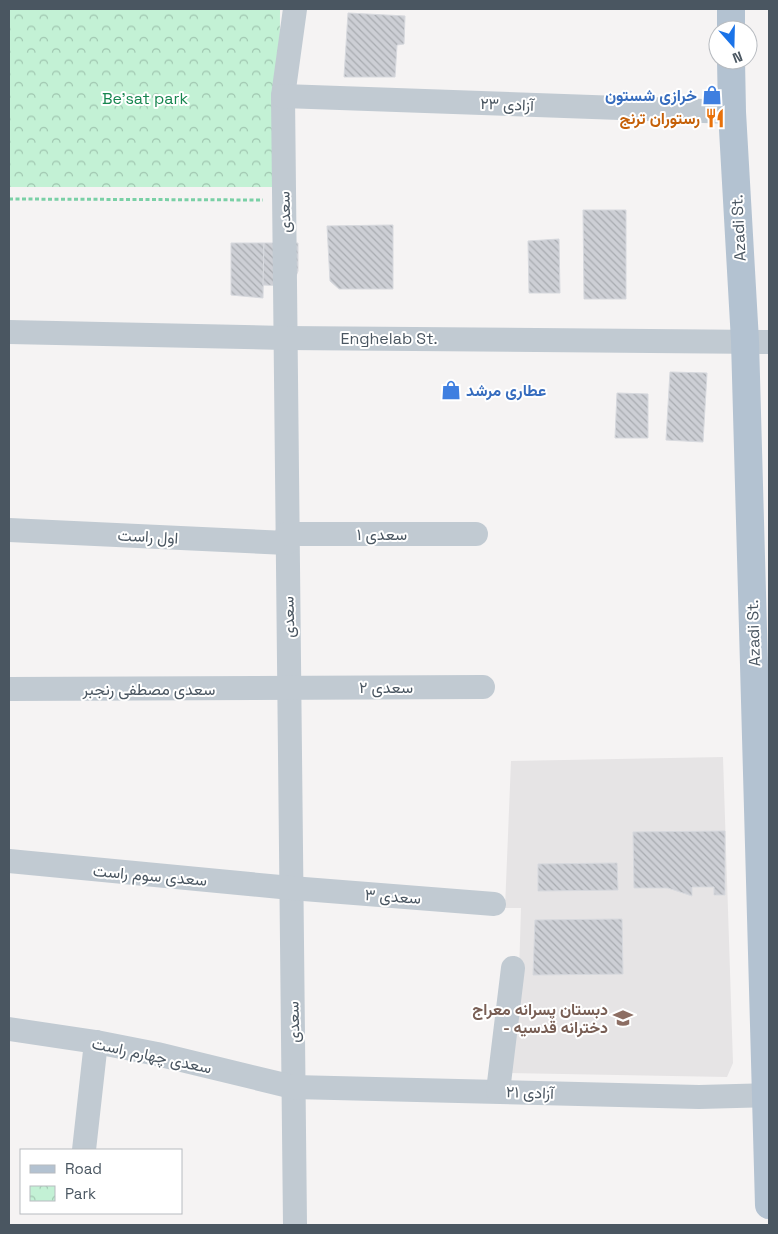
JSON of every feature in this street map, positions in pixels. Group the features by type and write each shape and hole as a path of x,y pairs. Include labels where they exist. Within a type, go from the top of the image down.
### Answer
{"main road":[{"name":"Azadi St.","path":"731,70 732,112 757,341 769,1205"}],"street":[{"name":"سعدی","path":"295,9 282,96 295,1225"},
{"name":"آزادی ۲۳","path":"282,96 732,112"},
{"name":"Enghelab St.","path":"9,332 285,338 757,341"},
{"name":"اول راست","path":"9,530 287,539"},
{"name":"سعدی ۱","path":"287,539 476,534"},
{"name":"سعدی ۲","path":"289,688 483,687"},
{"name":"سعدی مصطفی رنجبر","path":"9,689 289,688"},
{"name":"سعدی سوم راست","path":"9,861 291,888"},
{"name":"سعدی ۳","path":"291,888 494,904"},
{"path":"498,1091 513,968"},
{"name":"سعدی چهارم راست","path":"9,1028 157,1054 293,1087"},
{"path":"84,1149 96,1042"},
{"name":"آزادی ۲۱","path":"293,1087 699,1097 768,1095"}],"path":[{"path":"9,199 284,200"}],"shaded area":[{"path":"723,757 733,1063 727,1077 507,1073 519,974 521,908 505,908 511,761"}],"green space":[{"name":"Be'sat park","path":"9,9 280,9 279,187 9,187"}],"building":[{"path":"348,13 405,16 404,44 397,45 395,77 344,77"},
{"path":"583,210 626,210 626,299 584,299"},
{"path":"393,225 393,289 339,289 330,281 327,226"},
{"path":"559,239 560,293 529,293 528,241"},
{"path":"231,243 264,243 263,298 231,295"},
{"path":"264,243 298,243 298,271 292,286 263,285"},
{"path":"670,372 707,373 703,442 666,440"},
{"path":"617,393 648,394 648,438 615,438"},
{"path":"725,831 725,895 714,895 714,887 692,887 692,896 668,888 634,888 633,832"},
{"path":"617,863 618,890 538,891 538,864"},
{"path":"622,919 623,974 533,975 535,920"}],"place":[{"name":"خرازی شستون","path":"712,95"},
{"name":"رستوران ترنج","path":"715,118"},
{"name":"عطاری مرشد","path":"451,390"},
{"name":"دبستان پسرانه معراج - دخترانه قدسیه","path":"623,1018"}]}
